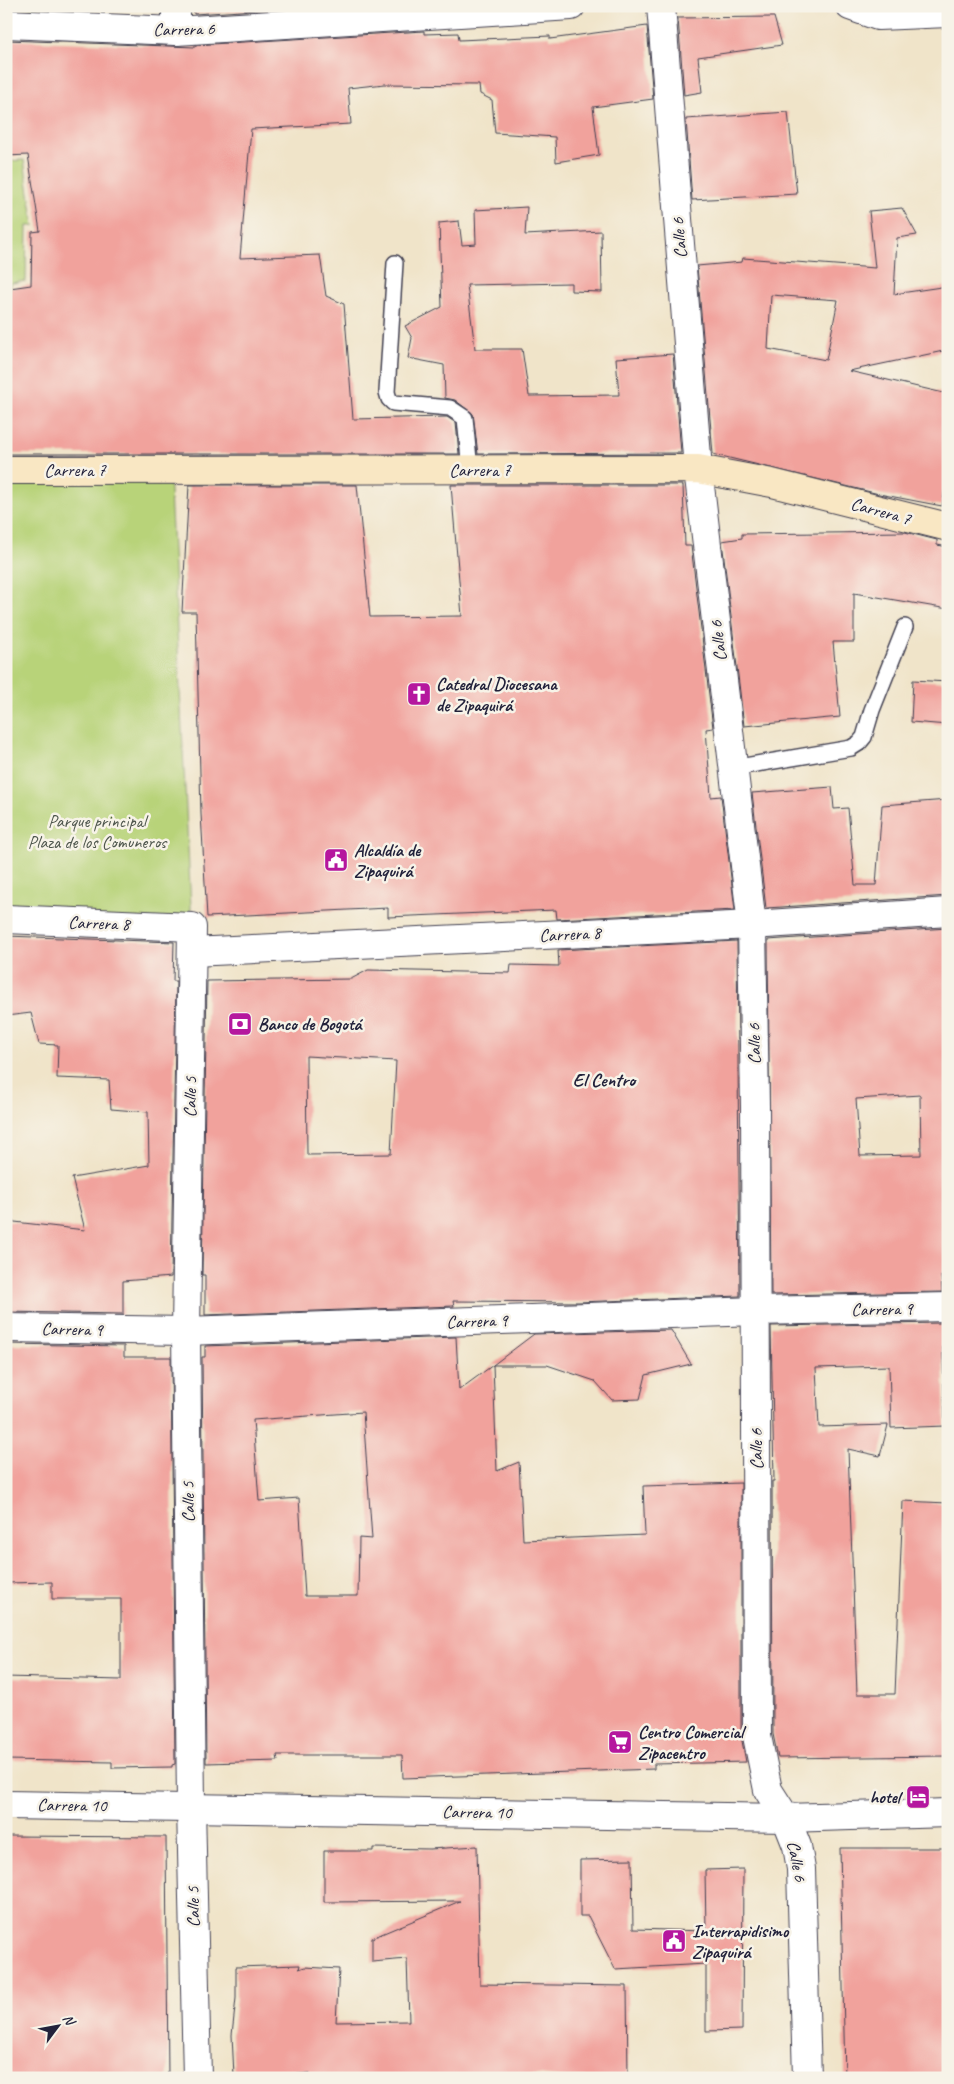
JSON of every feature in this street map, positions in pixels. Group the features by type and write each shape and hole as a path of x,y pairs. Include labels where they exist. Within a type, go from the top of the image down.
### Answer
{"street":[{"name":"Carrera 6","path":"6,24 571,6"},
{"name":"Calle 6","path":"661,6 698,469 752,925 756,1311 757,1736 768,1790 786,1818 797,1846 801,1870 808,2078"},
{"path":"850,6 878,16 948,13"},
{"name":"Carrera 7","path":"6,470 698,469 772,482 948,527"},
{"name":"Carrera 8","path":"6,919 192,939 752,925 948,912"},
{"name":"Calle 5","path":"192,939 186,1331 191,1806 197,2078"},
{"name":"Carrera 9","path":"6,1328 186,1331 756,1311 948,1307"},
{"name":"Carrera 10","path":"6,1805 191,1806 786,1818 948,1813"}],"lane":[{"path":"395,262 386,392 393,403 450,408 465,418 470,470"},
{"path":"733,768 851,748 859,743 864,737 872,710 905,627"}],"green space":[{"path":"173,6 173,8 6,7"},
{"path":"24,160 34,226 27,226 26,281 11,283 10,297 6,297 6,161"},
{"name":"Parque principal Plaza de los Comuneros","path":"6,470 169,471 192,927 6,919"}],"building":[{"path":"194,6 320,6 194,14"},
{"path":"774,17 782,45 698,57 702,92 684,95 678,18"},
{"path":"647,26 653,99 593,107 599,155 556,162 555,137 495,133 492,100 480,94 479,85 385,84 348,88 351,124 251,129 240,258 320,255 326,296 344,304 353,419 447,417 456,423 459,454 6,454 6,306 9,306 10,288 31,285 32,232 40,231 28,155 6,156 6,40 195,47 195,45 424,31 424,34 458,33 459,40 550,36 550,39"},
{"path":"788,112 797,194 692,200 686,119"},
{"path":"527,207 525,235 601,231 602,292 571,291 571,283 467,285 475,349 522,349 529,396 619,395 616,358 673,354 681,453 478,454 473,414 455,400 445,398 444,365 408,358 412,338 405,326 442,307 439,223 459,221 462,245 476,244 475,210"},
{"path":"902,208 917,235 897,238 894,294 948,286 948,350 849,371 948,394 948,469 942,506 879,494 713,454 697,266 742,262 743,258 875,268 869,211","holes":["771,295 838,300 826,360 768,349"]},
{"path":"189,485 357,485 370,617 462,616 451,485 683,485 685,546 691,546 713,728 706,729 711,797 721,796 735,910 557,919 556,910 388,917 388,908 207,917 201,814 196,612 182,612"},
{"path":"905,532 937,540 937,545 948,547 948,609 854,593 854,642 833,642 840,717 744,726 722,541 742,538 742,534"},
{"path":"913,680 948,682 948,725 911,722"},
{"path":"832,787 834,809 848,808 855,885 876,885 882,805 948,800 948,896 766,908 752,793"},
{"path":"948,928 948,1276 941,1276 942,1292 771,1295 768,940","holes":["920,1095 921,1155 860,1156 856,1099"]},
{"path":"6,936 174,942 173,981 176,981 171,1277 123,1281 123,1314 6,1312 6,1221 85,1230 72,1178 149,1165 148,1112 111,1109 109,1080 57,1078 58,1045 39,1044 31,1013 6,1016"},
{"path":"737,941 740,1296 578,1302 453,1301 454,1306 205,1315 205,1275 202,1275 207,981 351,979 368,970 510,973 511,965 559,966 558,950","holes":["306,1056 396,1061 391,1154 307,1155"]},
{"path":"942,1323 945,1426 891,1428 889,1366 816,1368 819,1427 888,1425 880,1456 848,1449 857,1694 895,1694 903,1501 948,1503 948,1756 778,1758 773,1734 772,1481 774,1481 771,1326"},
{"path":"671,1330 691,1364 646,1375 640,1399 612,1400 595,1381 547,1365 493,1365 534,1334"},
{"path":"456,1337 459,1390 493,1365 497,1471 519,1462 523,1540 645,1535 643,1486 741,1483 741,1736 746,1762 654,1764 654,1769 403,1778 402,1755 277,1755 278,1761 206,1763 202,1357 205,1357 205,1346","holes":["363,1412 372,1539 359,1538 358,1596 305,1596 299,1498 259,1501 253,1420"]},
{"path":"6,1344 124,1346 124,1357 171,1357 175,1764 172,1767 112,1768 112,1762 6,1760 6,1677 121,1680 121,1599 52,1599 52,1582 6,1583"},
{"path":"6,1836 166,1837 168,2078 6,2078"},
{"path":"477,1846 480,1984 627,1986 628,2078 565,2078 538,2075 449,2078 310,2078 310,2073 271,2077 234,2076 232,2035 236,1998 236,1967 300,1965 299,1969 305,1967 339,1969 336,2022 409,2021 407,1959 372,1962 372,1938 460,1901 324,1902 324,1851 373,1851 373,1848 430,1849"},
{"path":"840,1848 948,1848 948,2078 845,2078"},
{"path":"632,1859 633,1929 706,1931 705,1870 743,1869 742,2030 706,2031 706,1964 615,1969 588,1916 580,1916 580,1860"}],"place":[{"name":"Catedral Diocesana de Zipaquirá","path":"419,694"},
{"name":"Alcaldía de Zipaquirá","path":"336,860"},
{"name":"Banco de Bogotá","path":"240,1024"},
{"name":"Centro Comercial Zipacentro","path":"620,1742"},
{"name":"hotel","path":"918,1797"},
{"name":"Interrapidisimo Zipaquirá","path":"674,1941"}],"district":[{"name":"El Centro","path":"604,1080"}]}
